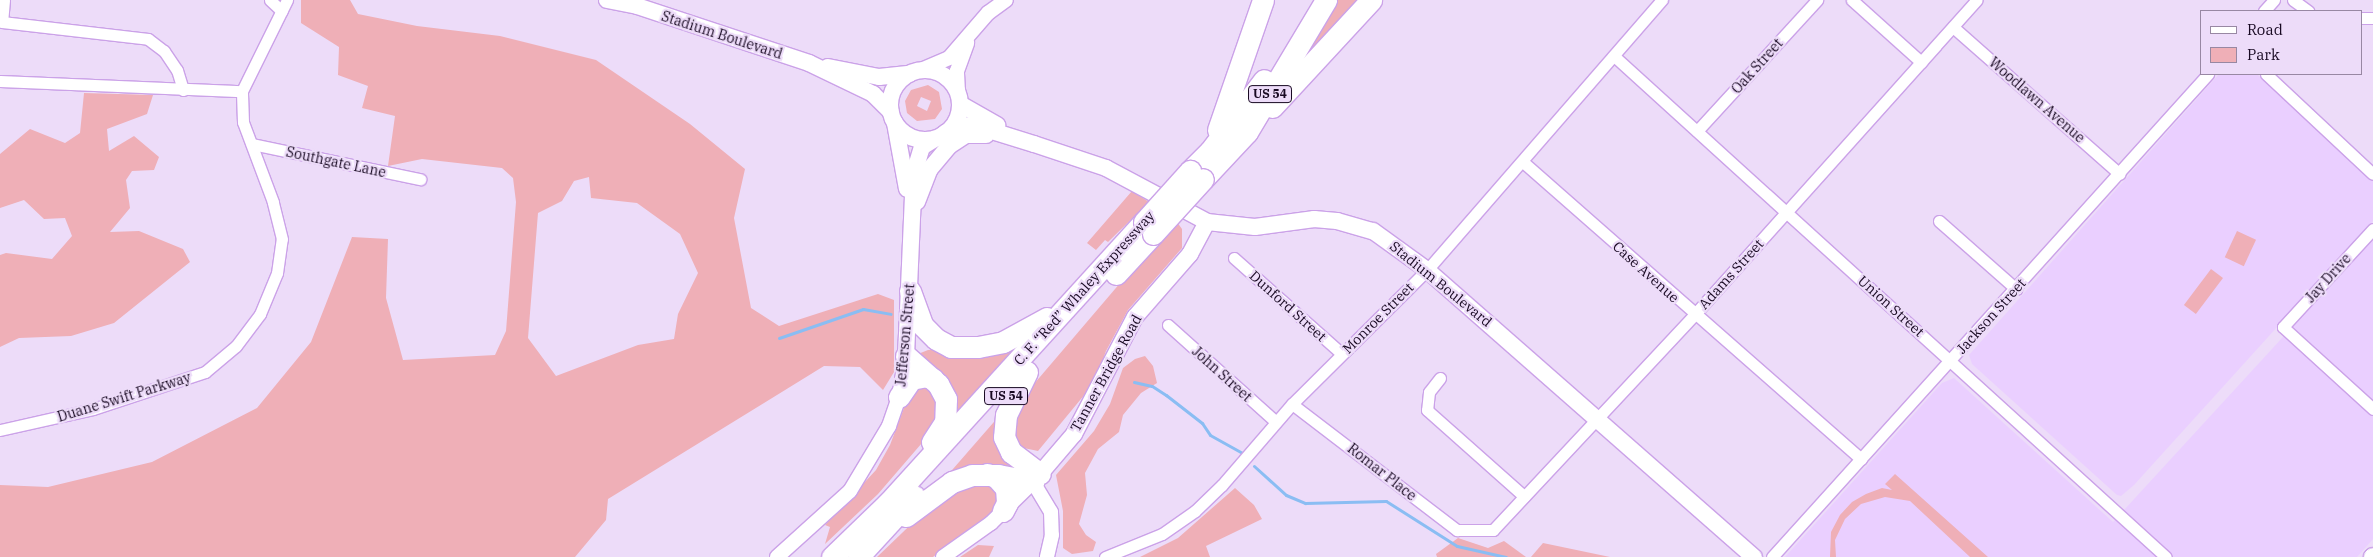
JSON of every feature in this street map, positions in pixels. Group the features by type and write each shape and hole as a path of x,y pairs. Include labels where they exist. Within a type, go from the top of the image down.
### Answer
{"highway":[{"path":"1210,152 1263,0"},
{"name":"C. F. “Red” Whaley Expressway","path":"1197,175 1210,152 1264,82 1310,0"},
{"name":"C. F. “Red” Whaley Expressway","path":"860,555 1027,372 1148,228 1197,175 1247,132 1326,0"},
{"path":"1247,132 1371,0"},
{"name":"C. F. “Red” Whaley Expressway","path":"832,557 888,503 1085,288 1148,228"},
{"path":"888,503 945,422 946,398 933,379 906,354 923,347 978,347 1016,337 1042,322 1085,288"},
{"path":"910,291 923,326 936,339 951,347"},
{"path":"1027,372 1006,415 1004,437 1011,452 1037,478"},
{"path":"900,397 911,379 926,376 933,379"},
{"path":"860,555 952,482 986,474 1037,478"},
{"path":"986,474 996,477 1006,488 1007,503 1003,511"}],"main road":[{"name":"Stadium Boulevard","path":"607,0 637,6 808,64"},
{"path":"808,64 879,77 915,72 943,75 959,98 1034,144"},
{"path":"808,64 873,94 912,137 940,136 956,120 959,98"},
{"path":"911,218 893,117 894,90 915,72"},
{"path":"911,218 916,160 922,147 940,136 962,125 969,125 1034,144"},
{"path":"911,218 929,170 957,140 978,134 1015,138"},
{"name":"Stadium Boulevard","path":"1034,144 1106,168 1207,222 1256,227 1314,219 1344,222 1373,231 1427,270 1597,417 1754,557"},
{"name":"Jefferson Street","path":"906,354 910,291 911,218"},
{"name":"Tanner Bridge Road","path":"1037,478 1074,434 1135,317 1190,254 1207,222"}],"street":[{"path":"4,0 2,22 148,39 164,51 177,70 183,90"},
{"path":"270,0 282,11"},
{"name":"Duane Swift Parkway","path":"0,430 93,409 205,372 236,346 260,314 282,255 282,240 273,202 243,122 242,91 287,0"},
{"path":"915,72 949,58 988,13 1006,0"},
{"name":"Monroe Street","path":"1106,557 1162,534 1195,511 1292,404 1427,270 1523,162 1662,0"},
{"name":"Oak Street","path":"1697,132 1817,0"},
{"path":"1852,0 1921,62"},
{"name":"Adams Street","path":"1475,528 1493,530 1694,315 1977,0"},
{"path":"2265,10 2274,0"},
{"path":"2293,0 2307,10"},
{"name":"Woodlawn Avenue","path":"1953,27 2120,174"},
{"path":"959,98 957,71 971,33"},
{"name":"Union Street","path":"1614,56 2166,557"},
{"name":"Jackson Street","path":"1772,557 2120,174 2207,75"},
{"path":"2267,75 2373,174"},
{"path":"0,81 242,91"},
{"name":"Southgate Lane","path":"252,144 420,180"},
{"name":"Case Avenue","path":"1523,162 1694,315 1861,459"},
{"path":"1939,221 2016,289"},
{"name":"Jay Drive","path":"2373,228 2283,327 2373,409"},
{"name":"Dunford Street","path":"1234,258 1342,354"},
{"name":"John Street","path":"1168,325 1276,422"},
{"name":"Jefferson Street","path":"777,557 850,491 890,426 900,397 906,354"},
{"path":"1440,378 1430,392 1427,410 1524,496"},
{"name":"Romar Place","path":"1292,404 1457,530 1475,528"},
{"path":"943,557 1003,511 1037,478 1051,512 1052,535 1047,557"}],"shaded area":[{"path":"2218,75 2258,75 2373,181 2373,221 2134,485 2121,496 2117,495 1972,364 1969,355"},
{"path":"2373,239 2373,539 2357,557 1785,557 1942,383 1954,378 2113,522"}],"green space":[{"path":"301,0 350,0 358,14 417,26 500,36 596,60 690,124 745,169 734,218 751,308 779,326 878,294 894,300 894,372 883,390 860,367 824,366 608,499 606,520 575,557 0,557 0,485 48,487 152,462 257,408 311,342 352,237 388,239 386,298 403,360 495,355 506,331 516,202 513,178 502,168 422,159 388,166 395,116 362,108 368,86 338,75 339,47 301,23","holes":["589,177 591,198 637,203 680,234 698,273 678,314 674,339 638,345 556,376 528,338 538,213 562,201 574,181"]},
{"path":"1334,0 1365,0 1295,75"},
{"path":"928,85 939,92 942,109 935,119 917,121 907,113 905,101 911,90","holes":["921,97 931,101 927,111 917,106"]},
{"path":"84,93 153,95 147,114 107,129 109,151 134,136 159,157 154,170 132,171 126,180 130,208 110,232 139,231 183,249 190,262 114,323 71,336 19,338 0,347 0,255 6,253 52,259 72,236 65,218 44,219 24,200 0,208 0,154 30,129 65,143 80,133"},
{"path":"1132,191 1149,202 1108,242 1105,240 1096,250 1087,243"},
{"path":"1177,222 1182,229 1182,248 1128,310 1106,351 1095,382 1038,451 1019,447 1012,428 1022,398 1156,241"},
{"path":"2237,231 2256,240 2244,266 2225,257"},
{"path":"2211,269 2223,278 2196,314 2184,305"},
{"path":"1017,347 956,414 918,354 928,350"},
{"path":"1145,356 1153,366 1157,383 1141,393 1123,415 1119,432 1098,449 1085,473 1087,495 1079,524 1086,535 1096,542 1093,551 1072,554 1063,548 1063,511 1056,475 1094,431 1110,404 1123,368 1135,359"},
{"path":"927,386 939,399 934,429 878,494 825,544 830,527 825,525 876,470 890,445 912,387"},
{"path":"1000,415 1021,471 946,477"},
{"path":"1895,474 1988,557 1970,557 1910,501 1885,497 1861,504 1845,519 1835,540 1836,557 1830,557 1831,532 1840,515 1852,502 1866,494 1882,488 1892,490 1885,484"},
{"path":"995,481 999,507 933,557 877,557 927,509 957,488"},
{"path":"1235,488 1254,505 1262,519 1206,546 1210,557 1140,557 1178,538"},
{"path":"1458,538 1488,548 1504,541 1526,557 1437,557 1436,554"},
{"path":"1543,543 1610,557 1531,557"},
{"path":"978,545 994,546 989,557 960,557"}],"waterway":[{"path":"779,338 863,309 891,314"},
{"path":"1134,382 1152,386 1166,395 1202,423 1210,435 1242,453"},
{"path":"1254,466 1286,495 1305,503 1386,501 1457,546 1506,557"}]}
